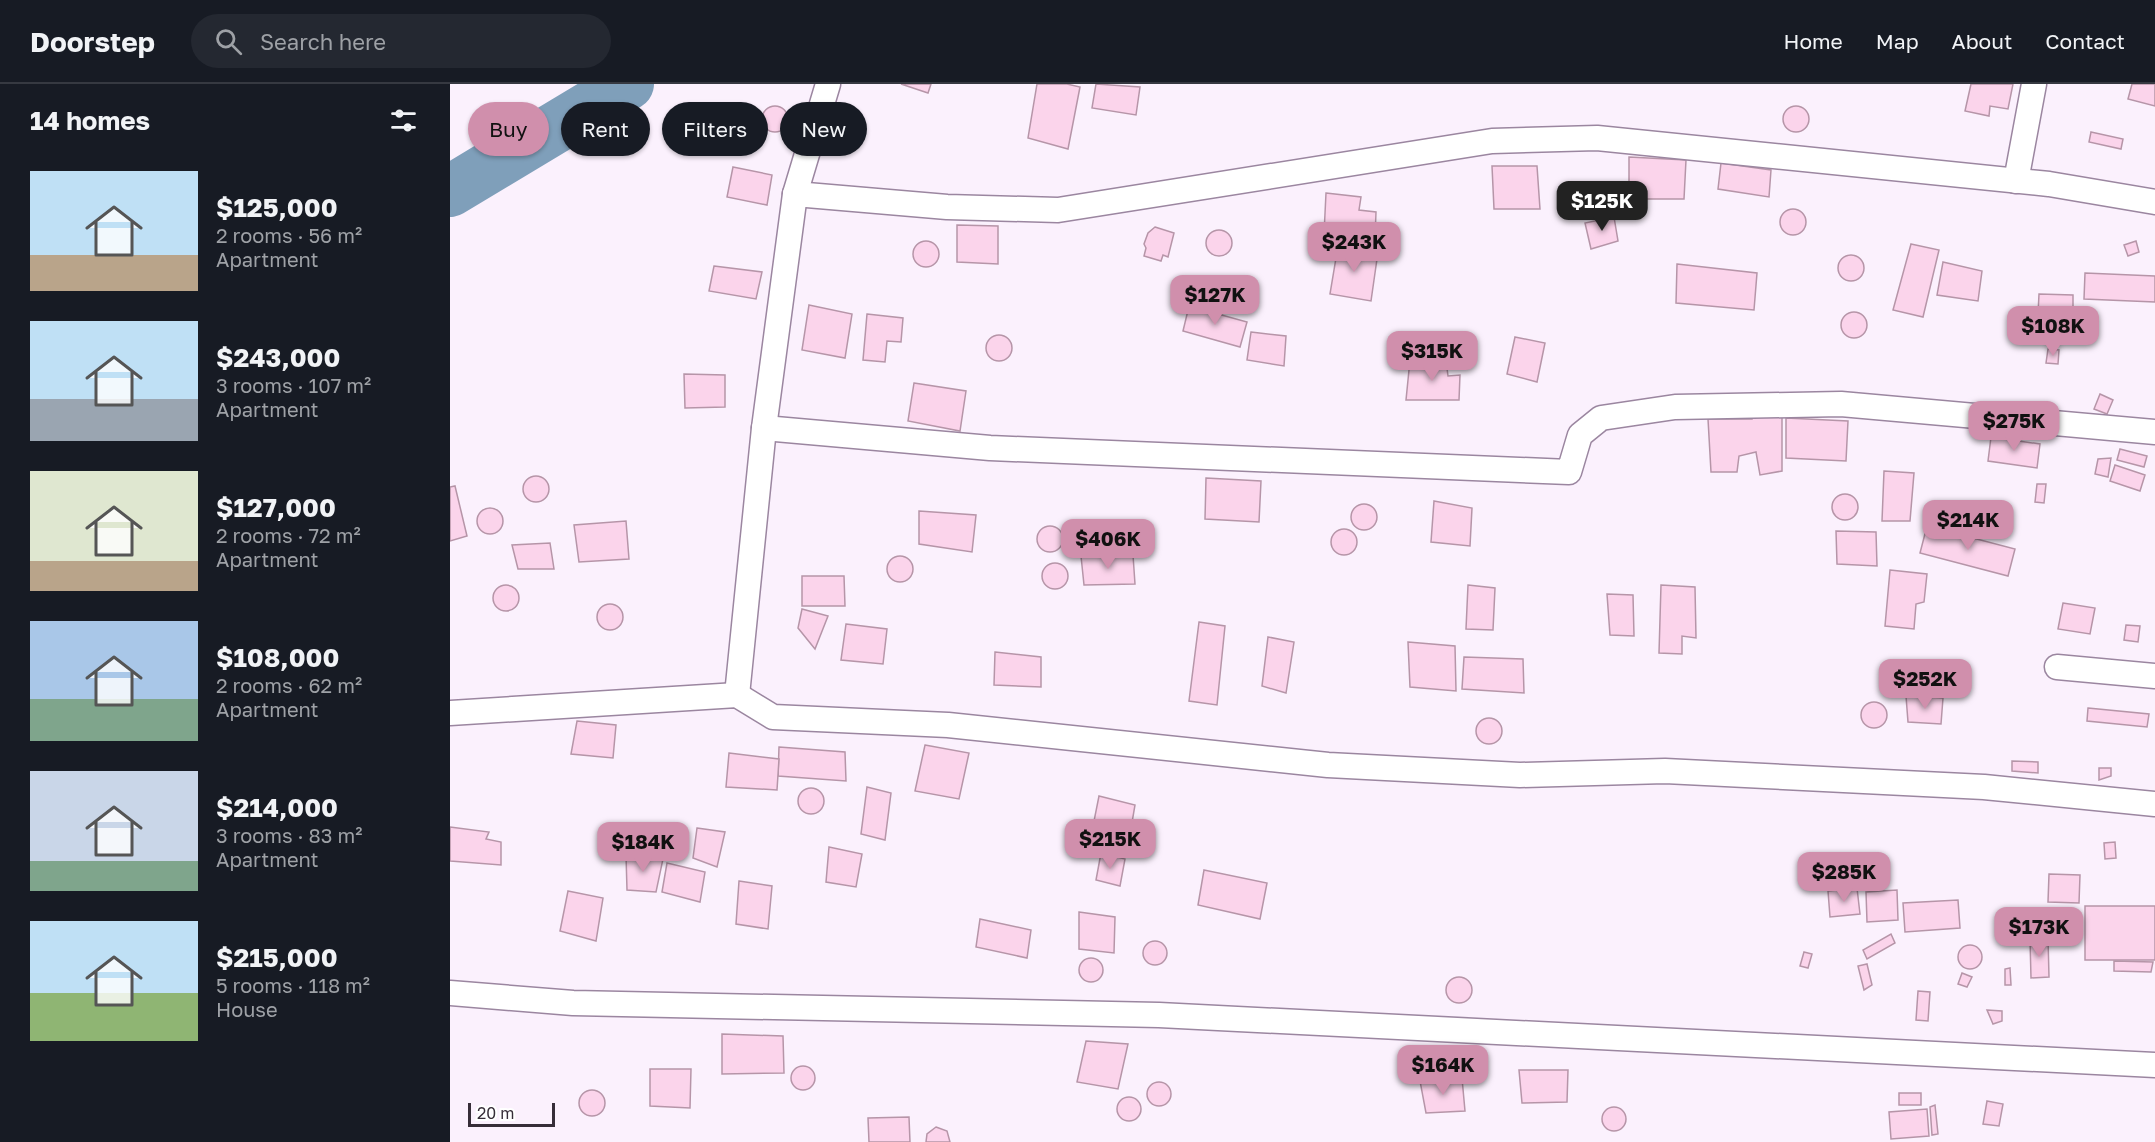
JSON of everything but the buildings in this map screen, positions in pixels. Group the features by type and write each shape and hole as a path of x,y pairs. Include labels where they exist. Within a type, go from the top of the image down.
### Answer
{"street":[{"path":"737,695 764,428 795,194 828,84"},
{"path":"2016,181 2034,84"},
{"path":"795,194 947,207 1058,210 1492,141 1597,138 2016,181 2155,202"},
{"path":"764,428 990,448 1569,472 1580,435 1601,418 1675,407 1841,404 2155,432"},
{"path":"2057,667 2155,676"},
{"path":"450,713 737,695 773,717 948,725 1328,765 1520,775 1677,771 1984,787 2155,804"},
{"path":"450,993 573,1004 1159,1015 2155,1065"}],"waterway":[{"path":"450,191 628,84"}]}
